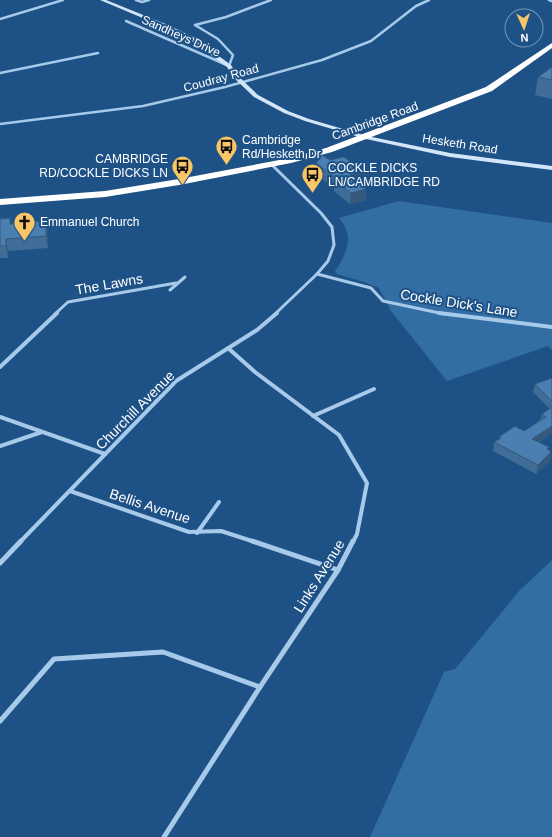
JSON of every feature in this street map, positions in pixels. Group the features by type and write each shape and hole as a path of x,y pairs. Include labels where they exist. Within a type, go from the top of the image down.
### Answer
{"highway":[{"name":"Cambridge Road","path":"0,202 105,194 179,182 271,164 329,150 489,89 552,45"}],"street":[{"path":"0,18 63,0"},
{"path":"102,0 191,38 229,66 234,55 218,39 195,25 226,17 271,0"},
{"path":"136,0 142,2 149,0"},
{"name":"Coudray Road","path":"0,124 143,106 240,83 322,60 371,41 416,6 429,0"},
{"name":"Sandheys Drive","path":"126,21 229,66"},
{"path":"0,74 98,52"},
{"name":"Hesketh Road","path":"229,66 240,83 256,96 286,112 338,130 450,155 552,168"},
{"path":"271,164 321,213 332,228 334,245 328,261 317,274"},
{"name":"Cockle Dick's Lane","path":"317,274 371,288 383,301 391,303 444,314 552,328"},
{"name":"Churchill Avenue","path":"0,563 176,381 263,325 317,274"},
{"path":"170,290 176,283 185,277"},
{"name":"The Lawns","path":"0,367 68,302 176,283"},
{"name":"Links Avenue","path":"164,837 260,687 338,570 357,534 367,483 339,435 255,372 228,348"},
{"path":"313,416 374,389"},
{"path":"0,417 105,454"},
{"path":"0,446 43,432"},
{"name":"Bellis Avenue","path":"70,491 189,532 221,531 338,570"},
{"path":"197,532 219,502"},
{"path":"0,721 54,659 163,652 260,687"}],"shaded area":[{"path":"399,201 552,223 552,350 548,346 447,381 391,311 379,288 337,274 335,271 346,252 348,245 347,231 339,218"},
{"path":"552,560 552,837 370,837 444,672 455,669 520,590"}],"building":[{"path":"552,67 552,80 538,77"},
{"path":"322,155 330,160 344,157 356,166 353,167 361,172 350,175 366,189 351,193 334,180 337,179 316,163"},
{"path":"10,218 10,224 46,221 46,236 6,239 6,246 0,246 0,219"},
{"path":"552,378 552,401 535,384"},
{"path":"552,407 552,426 532,439 549,447 547,449 551,452 538,465 494,442 515,426 524,431 546,417 542,414"}],"place":[{"name":"Cambridge Rd/Hesketh Dr","path":"227,166"},
{"name":"CAMBRIDGE RD/COCKLE DICKS LN","path":"183,186"},
{"name":"COCKLE DICKS LN/CAMBRIDGE RD","path":"312,194"},
{"name":"Emmanuel Church","path":"24,242"}]}
